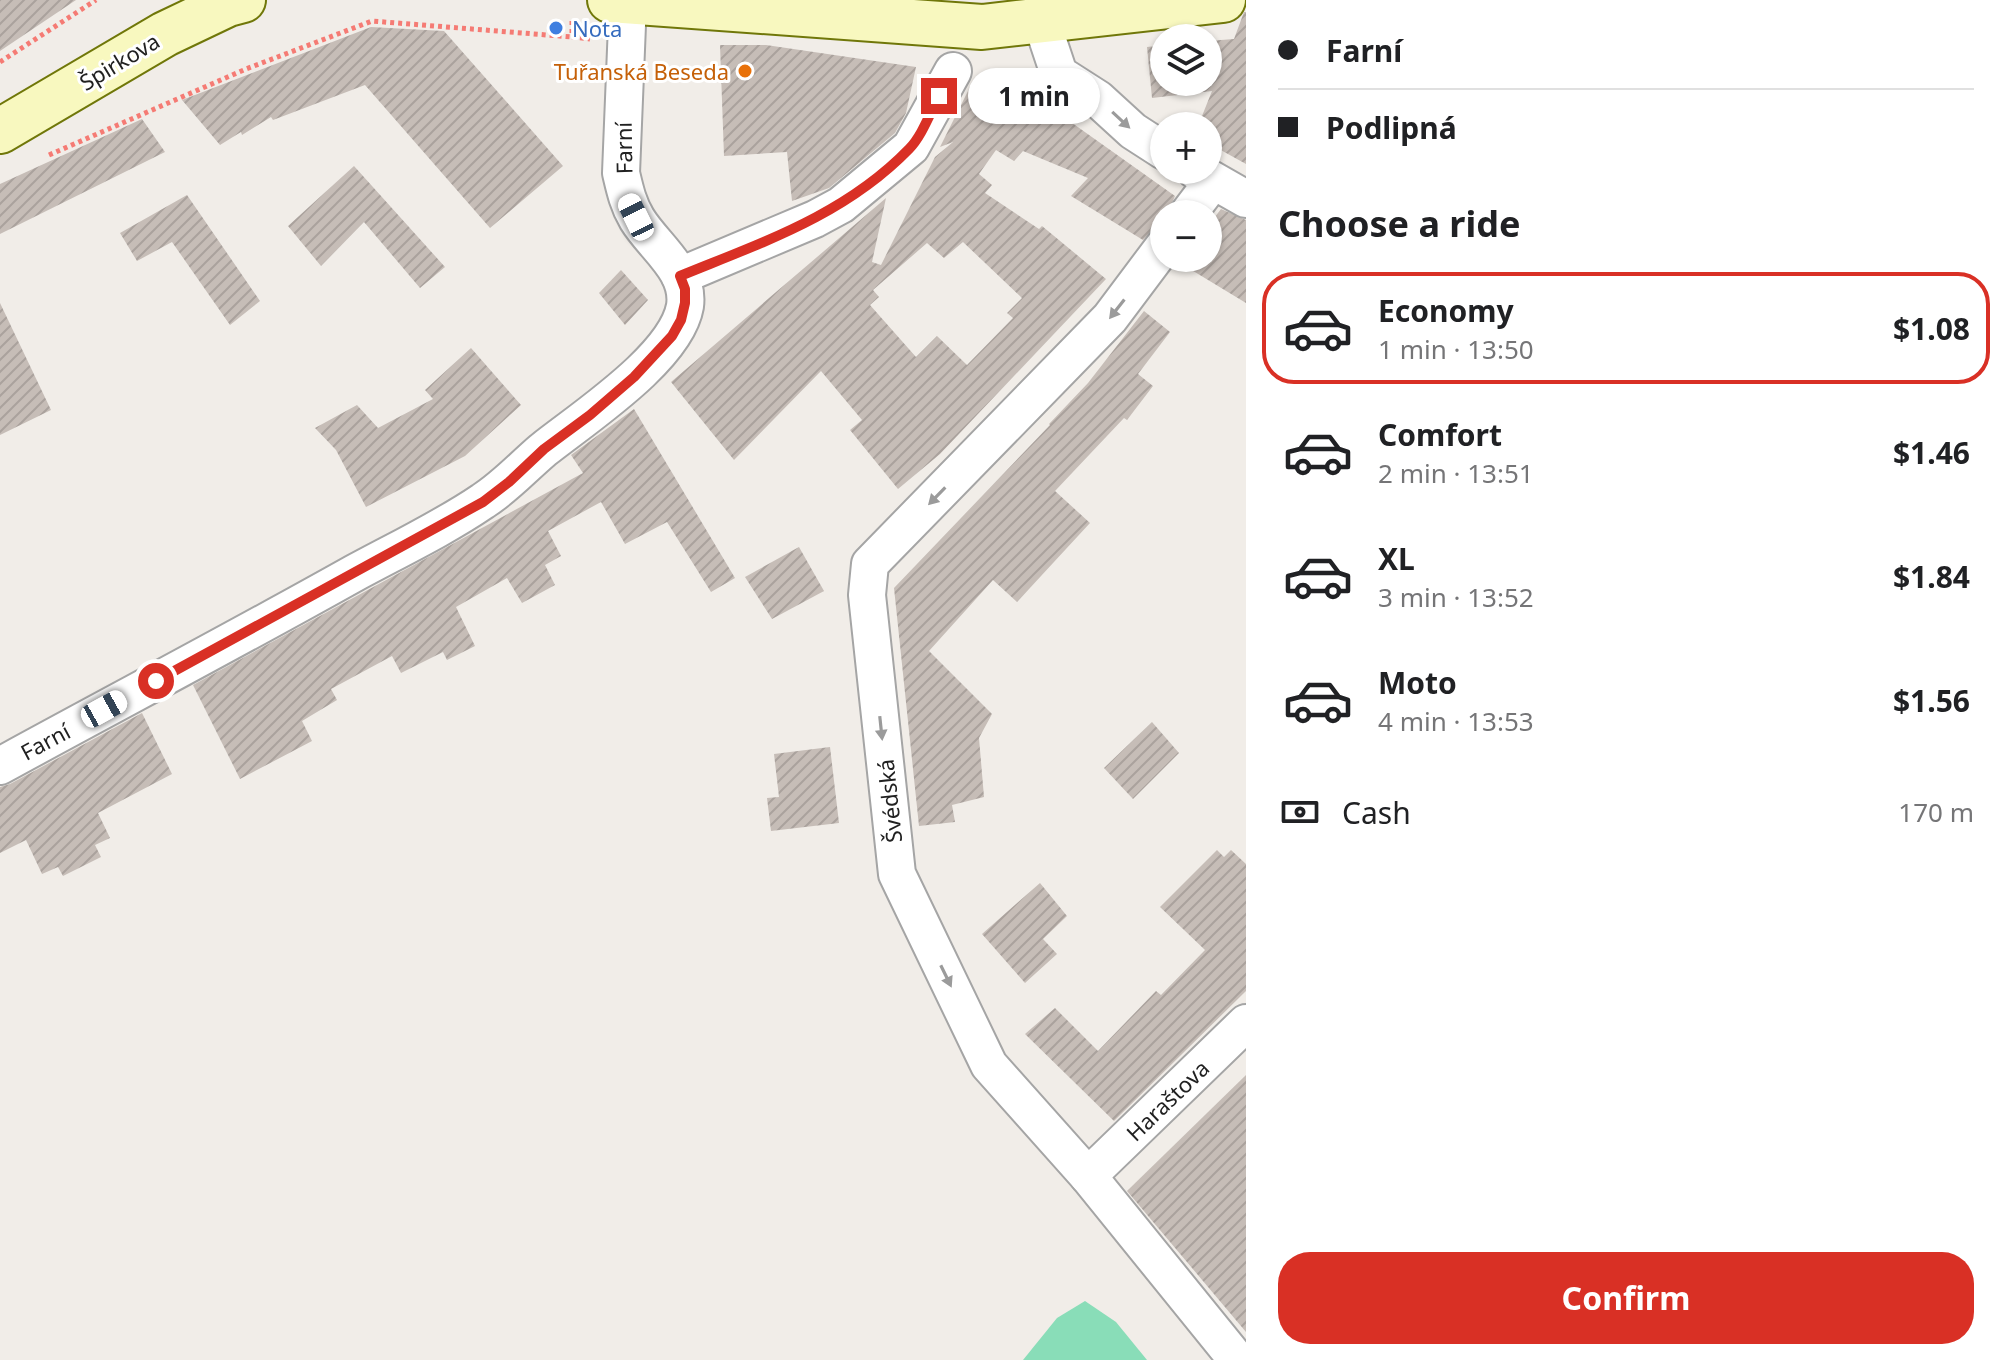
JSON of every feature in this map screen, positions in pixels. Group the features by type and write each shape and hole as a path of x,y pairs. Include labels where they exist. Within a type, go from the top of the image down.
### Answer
{"main road":[{"path":"622,0 982,27 1223,0"},
{"name":"Špirkova","path":"0,131 165,34 231,1"}],"street":[{"name":"Farní","path":"0,766 483,502 634,377 672,336 681,320 685,289 680,276 636,217 626,198 621,173 622,0"},
{"path":"1041,20 1059,74 1098,99 1150,142"},
{"path":"680,276 841,205 911,147 953,71"},
{"path":"1219,184 1246,199"},
{"name":"Švédská","path":"1150,265 1110,318 870,564 867,595 897,874 989,1065 1088,1176 1237,1360"},
{"name":"Haraštova","path":"1088,1176 1246,1023"}],"path":[{"path":"0,62 96,0"},
{"path":"39,159 246,69 372,21 572,37"}],"green space":[{"path":"1085,1301 1116,1322 1147,1360 1023,1360 1057,1318"}],"building":[{"path":"0,0 76,0 0,51"},
{"path":"1246,12 1246,164 1222,151 1222,112 1204,112 1210,96 1222,96 1222,40 1234,39"},
{"path":"371,27 444,31 563,166 490,228 365,85 273,120 271,117 220,145 182,100"},
{"path":"720,45 766,45 916,67 906,113 895,133 829,188 792,201 787,152 724,156"},
{"path":"1147,47 1150,47 1150,78"},
{"path":"970,87 1044,103 1150,178 1150,184 1158,184 1175,196 1173,200 1150,200 1150,233 1143,240 1071,196 1088,178 1023,151 1014,161 996,150 979,174 992,185 985,193 1039,229 1042,226 1106,279 940,454 898,489 850,430 862,420 821,371 734,460 671,382 886,198 872,262 881,265 935,157 953,142 940,147","holes":["963,242 1022,298 1007,313 1013,318 967,365 937,336 916,357 870,305 879,297 873,290 927,243 944,258"]},
{"path":"142,119 165,152 0,234 0,184"},
{"path":"354,166 445,267 420,288 364,222 321,266 288,226"},
{"path":"187,195 260,301 230,325 172,242 137,261 120,233"},
{"path":"1222,209 1246,220 1246,303 1195,272 1222,272"},
{"path":"621,270 648,300 625,325 599,293"},
{"path":"0,303 51,410 0,435"},
{"path":"1144,311 1170,332 1138,374 1153,386 1127,420 1124,418 1055,491 1090,523 1017,602 993,580 929,651 992,714 979,738 984,797 952,805 955,822 919,826 894,588 1088,383"},
{"path":"471,348 521,405 465,456 366,507 336,450 315,428 357,405 378,428 433,399 425,390"},
{"path":"634,409 735,578 711,592 667,522 625,544 601,502 548,531 561,556 545,565 555,585 522,603 507,578 456,607 475,646 447,660 443,652 401,673 392,656 331,689 337,700 302,721 312,741 240,779 193,685 583,473 571,455"},
{"path":"799,547 824,591 772,619 745,577"},
{"path":"142,713 172,774 98,813 110,838 95,845 101,857 63,876 58,867 42,874 26,840 0,853 0,787"},
{"path":"1152,722 1179,753 1133,799 1104,768"},
{"path":"830,747 839,823 771,831 767,798 779,797 774,754"},
{"path":"1217,850 1224,857 1231,850 1246,864 1246,991 1114,1121 1025,1034 1055,1008 1098,1051 1156,991 1161,995 1205,950 1160,907"},
{"path":"1040,883 1067,916 1043,939 1057,954 1025,983 982,934"},
{"path":"1246,1075 1246,1332 1127,1191"}],"place":[{"name":"Nota","path":"556,28"},
{"name":"Tuřanská Beseda","path":"745,71"}],"route":[{"path":"156,681 483,502 634,377 672,336 681,320 685,303 685,289 680,276 841,205 911,147 939,96"}]}
